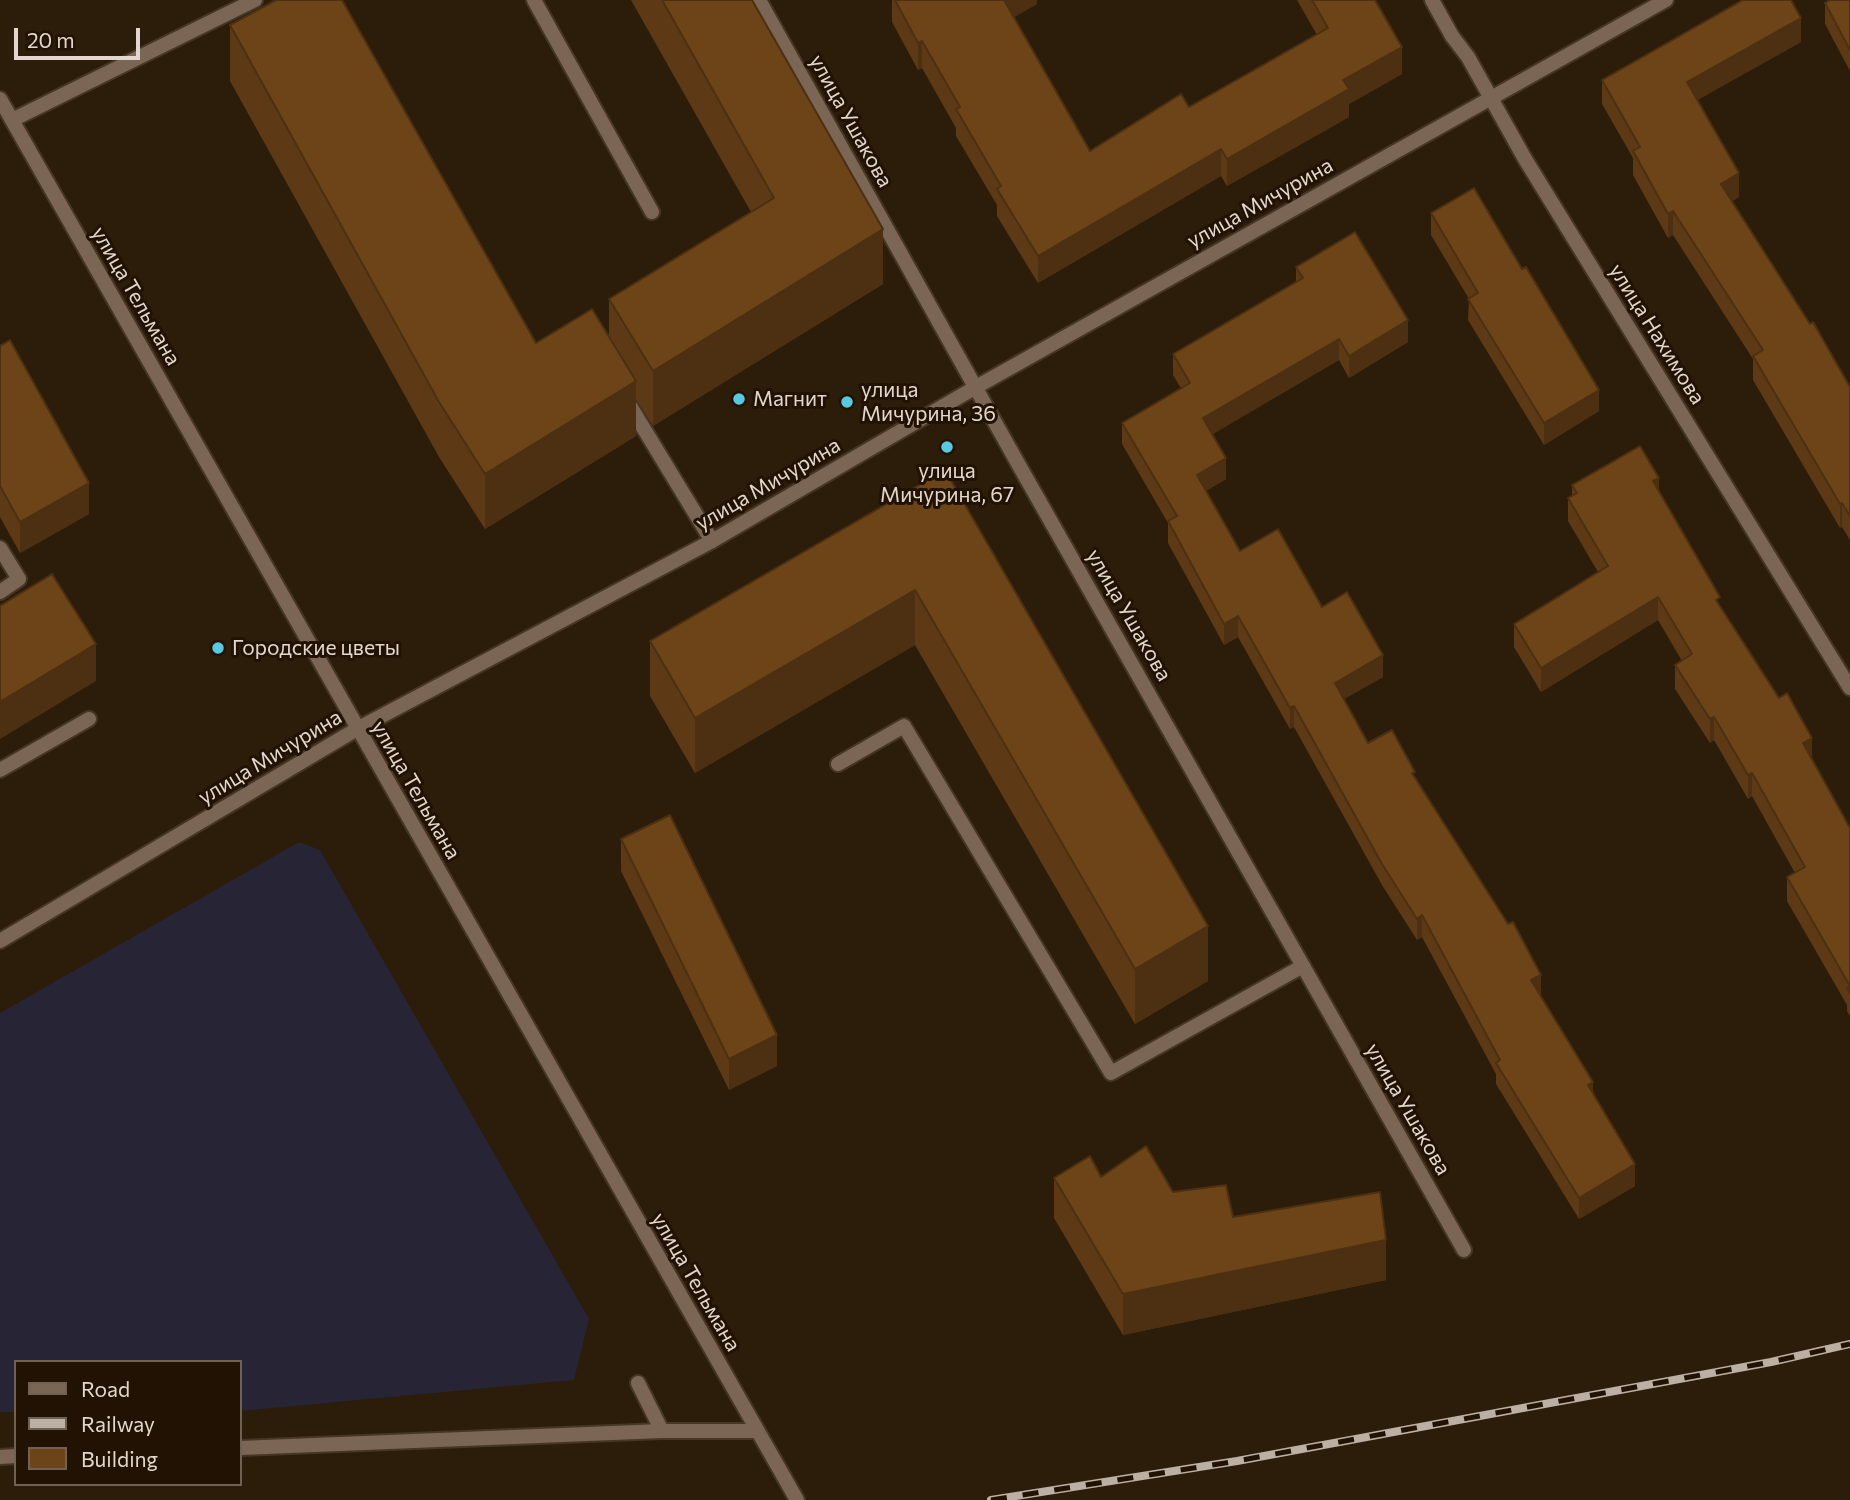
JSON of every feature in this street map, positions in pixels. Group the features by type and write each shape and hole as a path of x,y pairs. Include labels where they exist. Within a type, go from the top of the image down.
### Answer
{"street":[{"path":"12,120 255,0"},
{"path":"534,0 652,212"},
{"name":"улица Ушакова","path":"759,0 1464,1250"},
{"name":"улица Нахимова","path":"1432,0 1452,36 1468,57 1489,99 1850,688"},
{"name":"улица Мичурина","path":"0,941 358,729 712,541 976,387 1665,0"},
{"name":"улица Тельмана","path":"0,99 797,1500"},
{"path":"621,391 712,541"},
{"path":"0,548 19,579 0,592"},
{"path":"0,769 89,719"},
{"path":"838,764 904,726 1111,1073 1303,966"},
{"path":"638,1383 662,1431"},
{"path":"242,1448 662,1431 756,1431"}],"shaded area":[{"path":"299,842 320,850 589,1319 574,1380 242,1411 242,1360 14,1360 14,1412 0,1412 0,1013"}],"building":[{"path":"276,0 342,0 536,343 592,309 636,381 485,474 439,402 230,25"},
{"path":"662,0 752,0 883,229 653,371 609,299 774,198"},
{"path":"895,0 1004,0 1090,151 1181,94 1189,107 1328,28 1312,0 1375,0 1402,47 1343,80 1349,89 1227,159 1221,149 1038,256 997,189 1001,186 956,109 960,107 922,41 918,43"},
{"path":"1743,0 1791,0 1801,18 1687,82 1739,173 1721,184 1810,324 1813,322 1850,387 1850,516 1842,503 1840,504 1753,356 1763,350 1673,211 1668,214 1633,151 1640,147 1602,80"},
{"path":"1830,0 1850,0 1850,50 1825,3"},
{"path":"1474,188 1522,269 1526,267 1599,390 1544,423 1468,299 1478,293 1431,213"},
{"path":"1355,232 1408,320 1349,356 1339,339 1203,418 1226,458 1197,475 1240,551 1278,529 1322,607 1347,592 1383,655 1335,683 1368,743 1392,730 1415,772 1412,773 1508,924 1513,922 1541,975 1531,980 1593,1082 1588,1085 1635,1164 1579,1198 1496,1063 1500,1060 1422,915 1417,919 1382,864 1294,706 1290,708 1238,616 1224,624 1168,521 1177,516 1122,423 1190,383 1173,354 1303,278 1296,267"},
{"path":"10,340 89,483 20,522 0,486 0,346"},
{"path":"1640,446 1659,478 1653,481 1720,597 1716,600 1779,698 1787,693 1812,738 1803,743 1850,828 1850,986 1787,877 1805,867 1752,773 1748,775 1714,717 1710,719 1675,665 1692,654 1658,597 1541,668 1514,624 1608,566 1568,498 1577,493 1572,485"},
{"path":"945,470 1208,926 1135,969 915,590 695,718 650,641"},
{"path":"52,574 96,644 0,702 0,606"},
{"path":"670,815 777,1035 729,1059 621,839"},
{"path":"1146,1146 1173,1192 1226,1185 1233,1217 1380,1192 1386,1240 1123,1294 1054,1178 1090,1156 1101,1177"}],"railway":[{"path":"991,1500 1237,1461 1771,1362 1850,1344"}],"place":[{"name":"Магнит","path":"739,399"},
{"name":"улица Мичурина, 36","path":"847,402"},
{"name":"улица Мичурина, 67","path":"947,447"},
{"name":"Городские цветы","path":"218,648"}]}
